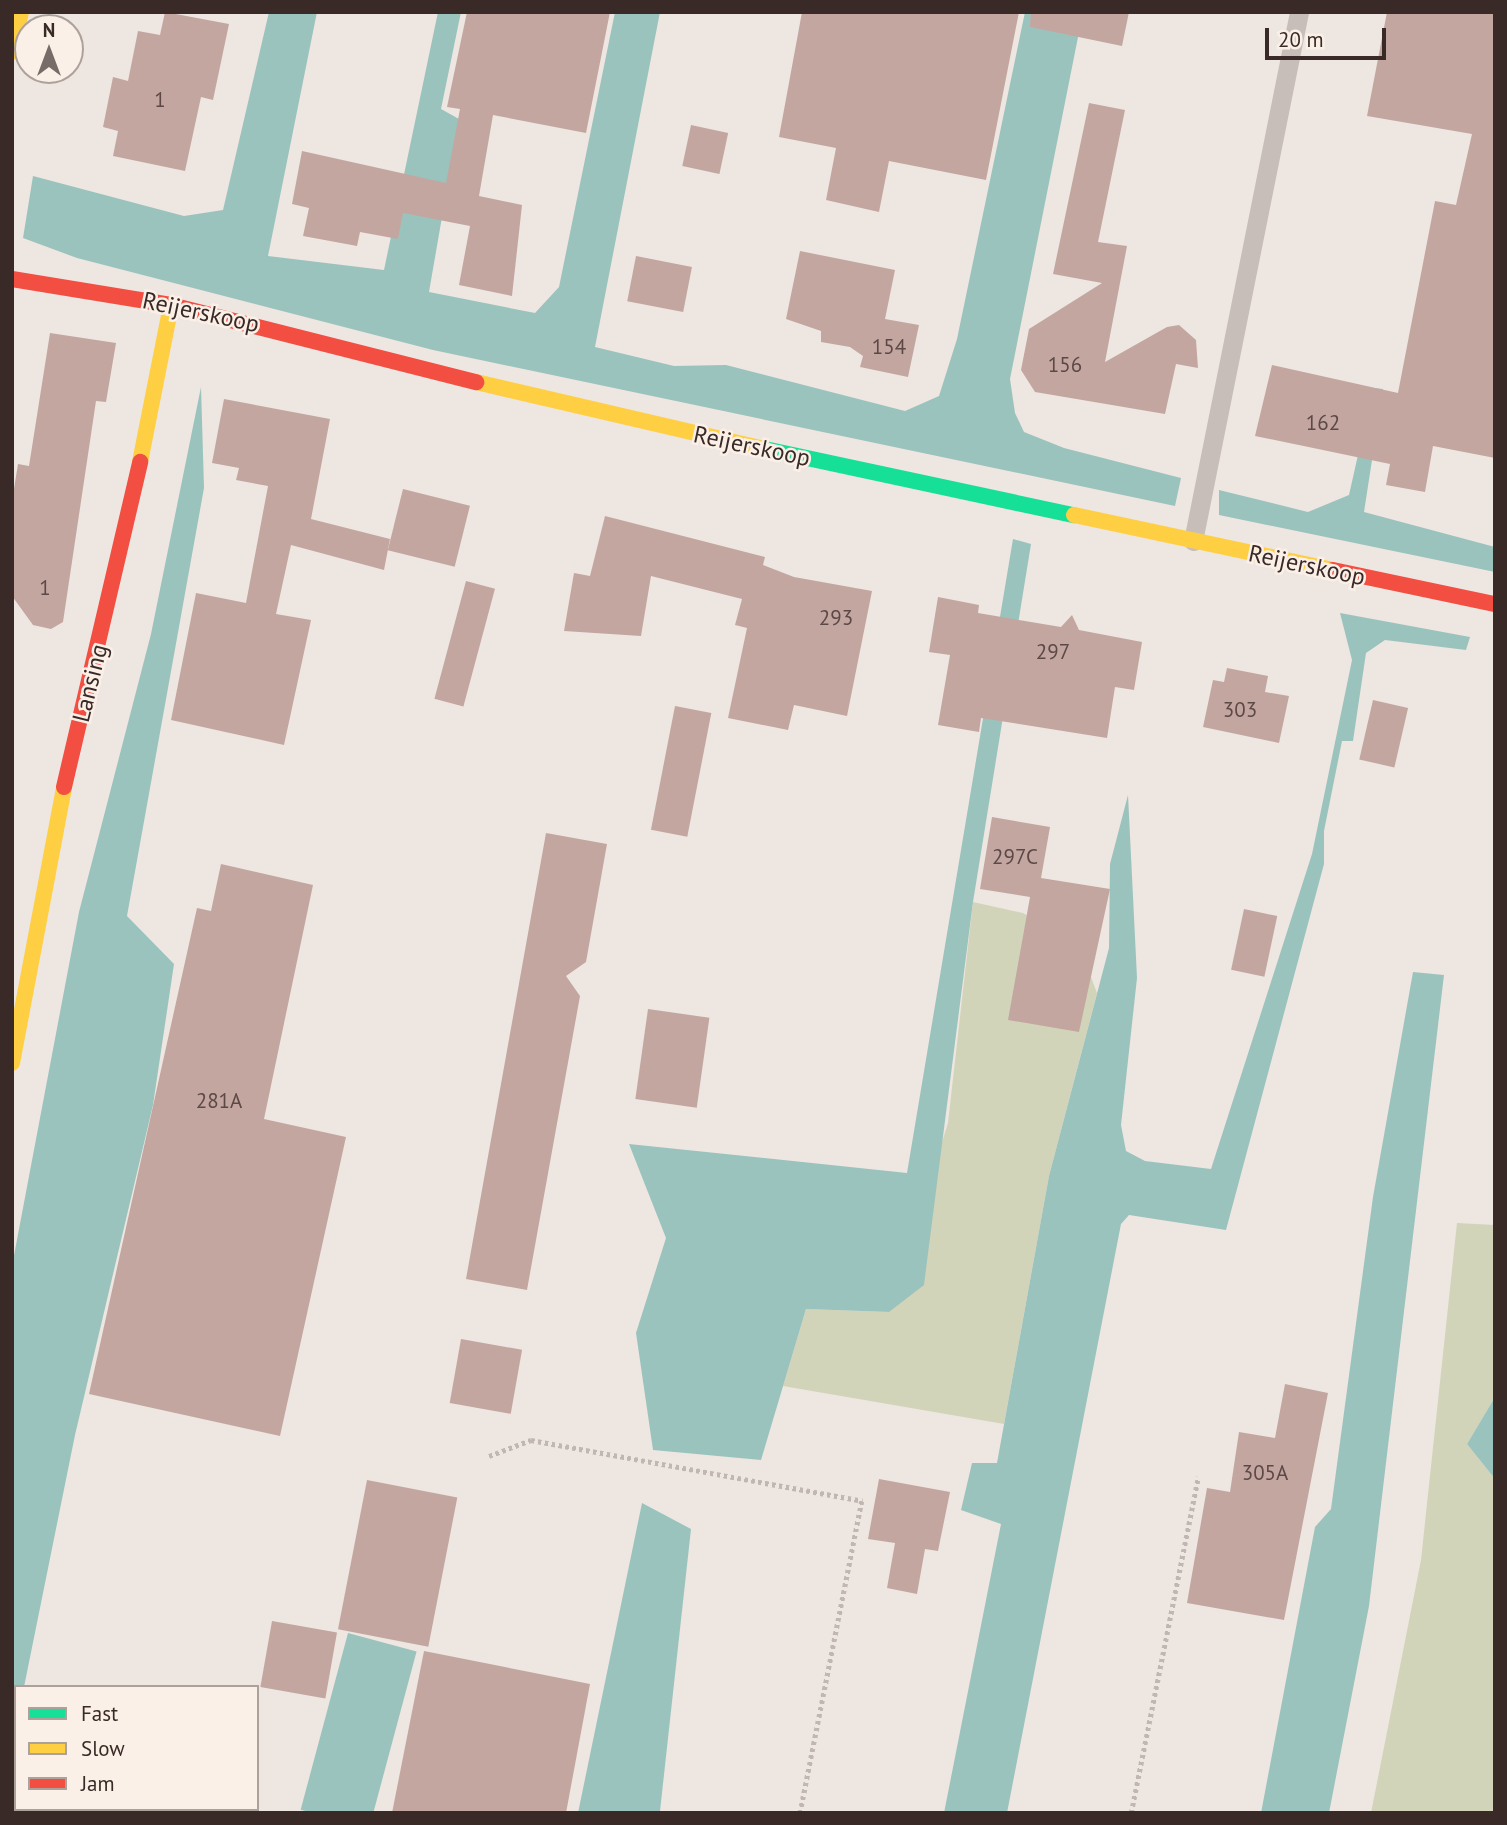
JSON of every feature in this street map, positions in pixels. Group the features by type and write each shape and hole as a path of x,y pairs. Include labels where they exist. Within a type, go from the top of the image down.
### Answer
{"street":[{"path":"12,52 21,12"},
{"name":"Reijerskoop","path":"12,279 172,305 633,421 1495,604"},
{"name":"Lansing","path":"12,1063 60,803 119,569 172,305"}],"lane":[{"path":"1193,541 1299,12"}],"path":[{"path":"489,1456 531,1440 862,1501 800,1813"},
{"path":"1131,1813 1198,1477"}],"green space":[{"path":"973,902 1023,913 1058,933 1083,956 1097,993 1049,1176 1004,1424 783,1386 806,1309 889,1312 948,1123"},
{"path":"1457,1223 1495,1225 1495,1397 1467,1444 1495,1479 1495,1813 1371,1813 1421,1560"}],"water":[{"path":"269,12 317,12 268,256 384,270 438,12 461,12 441,109 459,119 429,292 535,313 559,287 615,12 660,12 595,347 674,366 726,365 905,411 939,396 957,339 1025,12 1083,12 1010,379 1015,413 1024,432 1064,448 1181,478 1175,506 433,350 77,258 23,238 33,176 184,216 223,210"},
{"path":"201,387 204,488 127,916 174,964 153,1105 75,1435 24,1685 14,1685 12,1748 12,1266 79,912 151,634"},
{"path":"1373,388 1383,389 1364,512 1495,547 1495,572 1219,515 1219,490 1308,512 1349,495"},
{"path":"1013,539 1031,544 973,902 924,1285 889,1312 806,1309 761,1460 653,1450 636,1333 666,1238 629,1144 907,1173"},
{"path":"1340,613 1470,637 1466,650 1385,640 1366,653 1353,741 1342,741 1324,831 1324,864 1226,1230 1129,1215 1121,1224 1007,1813 944,1813 1001,1524 961,1510 972,1463 997,1463 1049,1176 1109,948 1110,864 1128,795 1137,978 1121,1125 1126,1151 1145,1161 1211,1169 1312,854 1352,660"},
{"path":"1413,972 1444,975 1369,1606 1329,1813 1261,1813 1315,1527 1331,1509 1373,1197"},
{"path":"1495,1397 1495,1479 1467,1444"},
{"path":"642,1503 691,1529 660,1811 578,1813"},
{"path":"348,1633 417,1651 373,1813 313,1813 301,1810"}],"building":[{"path":"165,12 229,24 213,100 201,97 185,171 113,156 118,131 103,127 113,77 128,81 138,31 160,35"},
{"path":"467,12 610,12 586,133 493,115 479,196 522,205 512,296 459,285 470,226 403,213 398,239 360,232 357,246 303,236 309,208 292,204 302,151 446,183 460,109 447,107"},
{"path":"802,12 1019,12 986,180 889,161 879,212 826,200 836,148 779,137"},
{"path":"1031,12 1129,12 1122,46 1030,27"},
{"path":"1387,12 1495,12 1495,458 1433,446 1425,492 1386,485 1390,464 1255,436 1272,365 1398,393 1435,201 1456,205 1472,134 1367,116"},
{"path":"1089,103 1125,110 1098,242 1127,246 1105,362 1167,327 1179,325 1196,340 1198,368 1176,364 1165,414 1035,392 1021,370 1029,329 1102,283 1053,274"},
{"path":"691,125 728,133 719,174 682,166"},
{"path":"800,251 895,270 885,319 919,325 908,377 860,367 863,356 850,347 821,342 821,331 786,319"},
{"path":"636,256 692,267 683,312 627,301"},
{"path":"50,333 116,343 106,402 96,401 63,622 51,629 33,625 12,596 12,501 18,464 29,466"},
{"path":"224,399 330,419 311,519 390,539 384,570 291,545 276,614 311,620 284,745 171,720 196,593 246,603 268,486 236,480 239,468 212,463"},
{"path":"403,489 470,506 455,567 388,550"},
{"path":"605,516 765,557 763,565 794,577 872,591 847,716 794,705 788,730 728,718 747,628 735,625 742,599 651,576 641,636 564,631 574,573 590,576"},
{"path":"466,581 495,589 463,707 434,699"},
{"path":"938,597 979,605 978,613 1061,627 1072,615 1079,630 1142,642 1134,690 1115,687 1107,738 981,718 979,732 938,725 950,655 929,652"},
{"path":"1227,668 1268,676 1265,692 1289,696 1279,743 1203,727 1213,680 1224,682"},
{"path":"1373,700 1408,708 1394,768 1359,759"},
{"path":"675,706 711,713 687,837 651,830"},
{"path":"992,817 1050,827 1041,878 1110,889 1079,1032 1008,1020 1030,897 980,889"},
{"path":"546,833 607,844 586,962 566,976 580,996 527,1290 466,1279"},
{"path":"221,864 313,885 264,1119 346,1137 280,1436 89,1394 197,908 211,911"},
{"path":"1244,909 1277,916 1264,977 1231,970"},
{"path":"648,1009 709,1018 697,1108 635,1099"},
{"path":"461,1339 522,1350 511,1414 450,1403"},
{"path":"1285,1384 1328,1393 1284,1620 1187,1603 1207,1488 1230,1492 1239,1432 1275,1438"},
{"path":"879,1479 950,1492 938,1551 925,1549 917,1594 887,1588 895,1543 868,1539"},
{"path":"367,1480 457,1498 428,1647 338,1629"},
{"path":"272,1621 337,1632 325,1698 260,1687"},
{"path":"424,1651 590,1684 566,1813 392,1813"}],"traffic: fast":[{"path":"765,449 1074,515"}],"traffic: slow":[{"path":"12,52 21,12"},
{"path":"140,462 171,305"},
{"path":"476,382 765,449"},
{"path":"1074,515 1333,570"},
{"path":"12,1063 64,787"}],"traffic: jam":[{"path":"12,279 171,305 476,382"},
{"path":"64,787 140,462"},
{"path":"1333,570 1495,604"}]}
